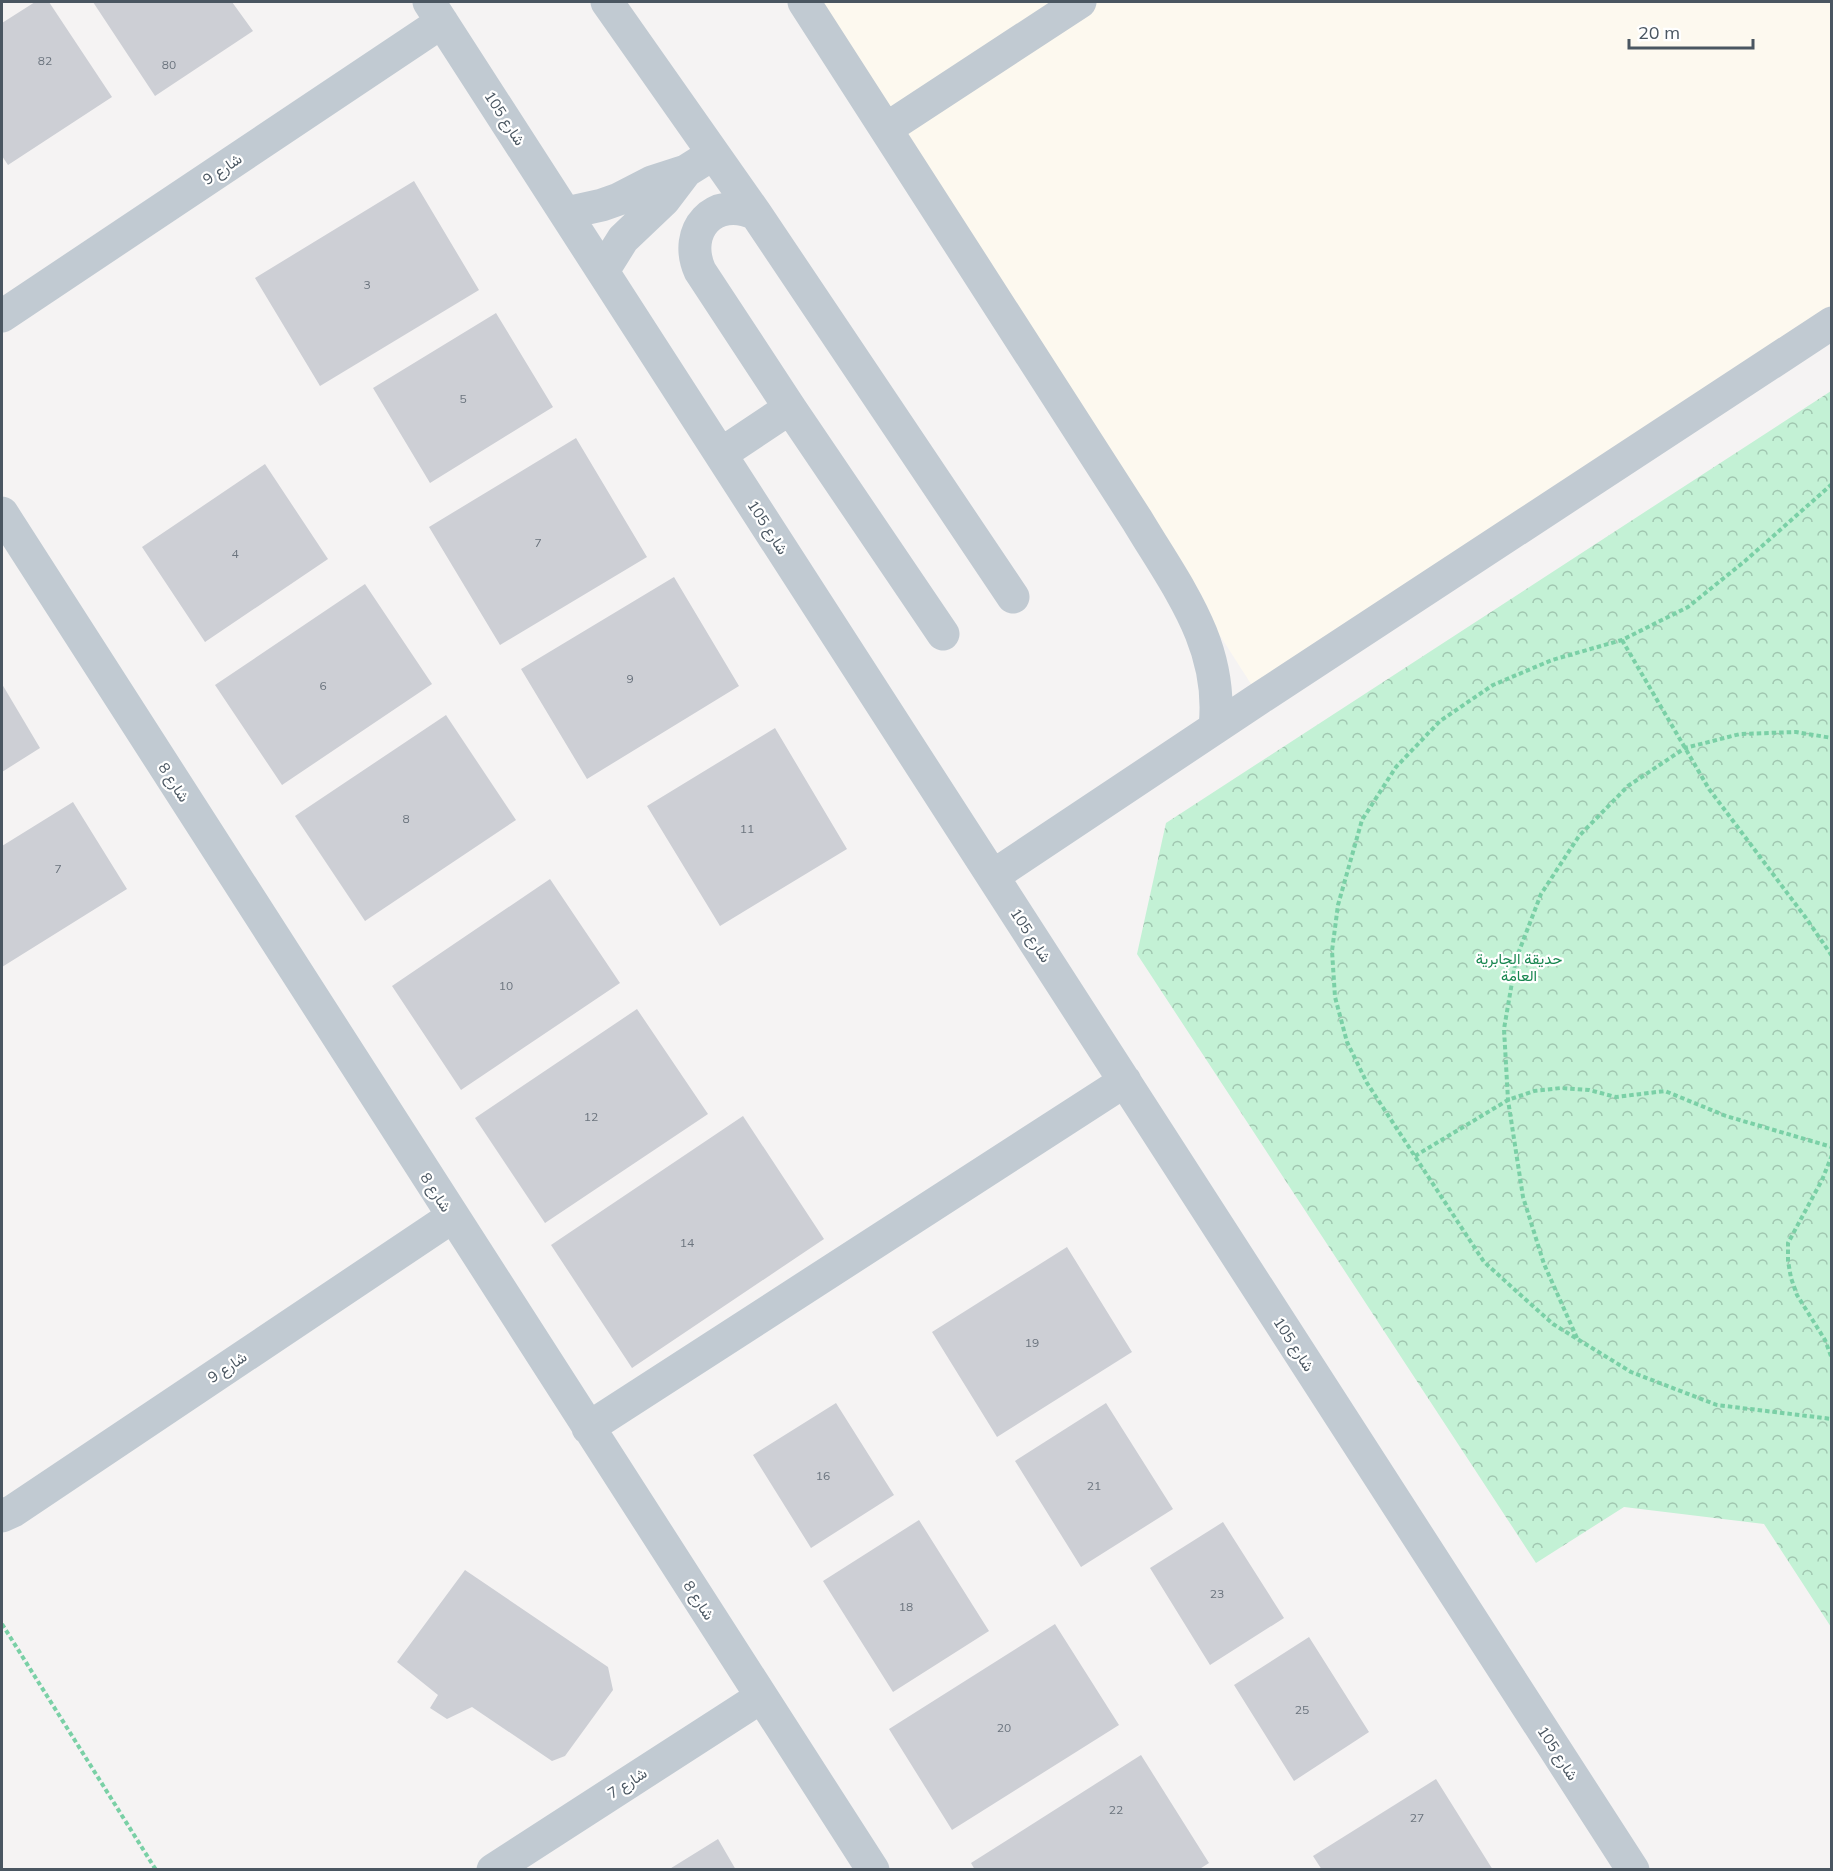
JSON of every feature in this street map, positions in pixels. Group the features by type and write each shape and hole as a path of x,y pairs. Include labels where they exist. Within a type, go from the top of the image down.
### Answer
{"street":[{"path":"607,2 699,163 756,214 1013,597"},
{"path":"804,2 1137,520 1189,606 1201,629 1212,661 1217,691 1215,728"},
{"path":"886,129 1080,2"},
{"name":"شارع 105","path":"436,12 1633,1869"},
{"name":"شارع 9","path":"2,316 436,12"},
{"path":"566,213 619,199 652,182 699,163"},
{"path":"603,271 623,239 699,163"},
{"path":"756,214 745,208 732,207 720,210 701,225 696,236 695,259 700,271 943,634"},
{"path":"993,876 1832,323"},
{"path":"721,454 790,408"},
{"name":"شارع 8","path":"2,513 873,1869"},
{"path":"588,1428 1125,1081"},
{"name":"شارع 9","path":"2,1516 14,1511 452,1216"},
{"name":"شارع 7","path":"493,1869 761,1697"}],"path":[{"path":"1832,484 1745,561 1688,607 1622,640 1552,660 1493,685 1440,721 1396,767 1362,820 1338,905 1332,951 1335,997 1347,1042 1367,1083 1485,1262 1553,1324 1631,1372 1717,1405 1832,1419"},
{"path":"1622,640 1709,789 1832,956"},
{"path":"1577,1338 1544,1264 1523,1197 1508,1100 1504,1029 1516,959 1541,894 1579,836 1628,786 1685,748 1740,734 1796,732 1832,738"},
{"path":"1415,1156 1508,1100 1534,1091 1562,1088 1589,1090 1616,1097 1665,1091 1726,1116 1832,1147"},
{"path":"1832,1155 1822,1180 1788,1243 1788,1261 1797,1295 1825,1340 1832,1359"},
{"path":"2,1624 156,1869"}],"shaded area":[{"path":"814,2 1831,2 1831,323 1260,698"}],"green space":[{"name":"حديقة الجابرية العامة","path":"1831,391 1831,1627 1764,1524 1624,1507 1536,1563 1137,954 1166,823"}],"building":[{"path":"35,2 49,2 112,97 8,165 2,156 2,23"},
{"path":"93,2 232,2 253,31 155,96"},
{"path":"414,181 479,290 320,386 255,278"},
{"path":"496,313 553,407 430,483 373,388"},
{"path":"576,438 647,557 500,645 429,527"},
{"path":"265,464 328,559 205,642 142,547"},
{"path":"674,577 739,686 587,779 521,669"},
{"path":"365,584 432,684 282,785 215,685"},
{"path":"2,684 40,748 2,772"},
{"path":"446,715 516,820 365,921 295,816"},
{"path":"775,728 847,849 720,926 647,806"},
{"path":"73,802 127,889 2,967 2,846"},
{"path":"550,879 620,983 461,1090 392,986"},
{"path":"637,1009 708,1114 545,1223 475,1118"},
{"path":"743,1116 824,1239 632,1368 551,1245"},
{"path":"1067,1247 1132,1352 997,1437 932,1332"},
{"path":"836,1403 894,1495 811,1548 753,1455"},
{"path":"1106,1403 1173,1509 1081,1567 1015,1461"},
{"path":"919,1520 989,1631 893,1692 823,1581"},
{"path":"1223,1522 1284,1618 1210,1665 1150,1568"},
{"path":"465,1570 608,1667 613,1690 565,1756 552,1761 472,1707 447,1719 430,1708 438,1695 397,1662"},
{"path":"1055,1624 1119,1725 952,1830 889,1729"},
{"path":"1309,1637 1369,1732 1294,1781 1234,1685"},
{"path":"1141,1755 1209,1863 1198,1870 975,1870 971,1863"},
{"path":"1436,1779 1493,1870 1322,1870 1313,1856"},
{"path":"718,1839 736,1870 668,1870"}]}
